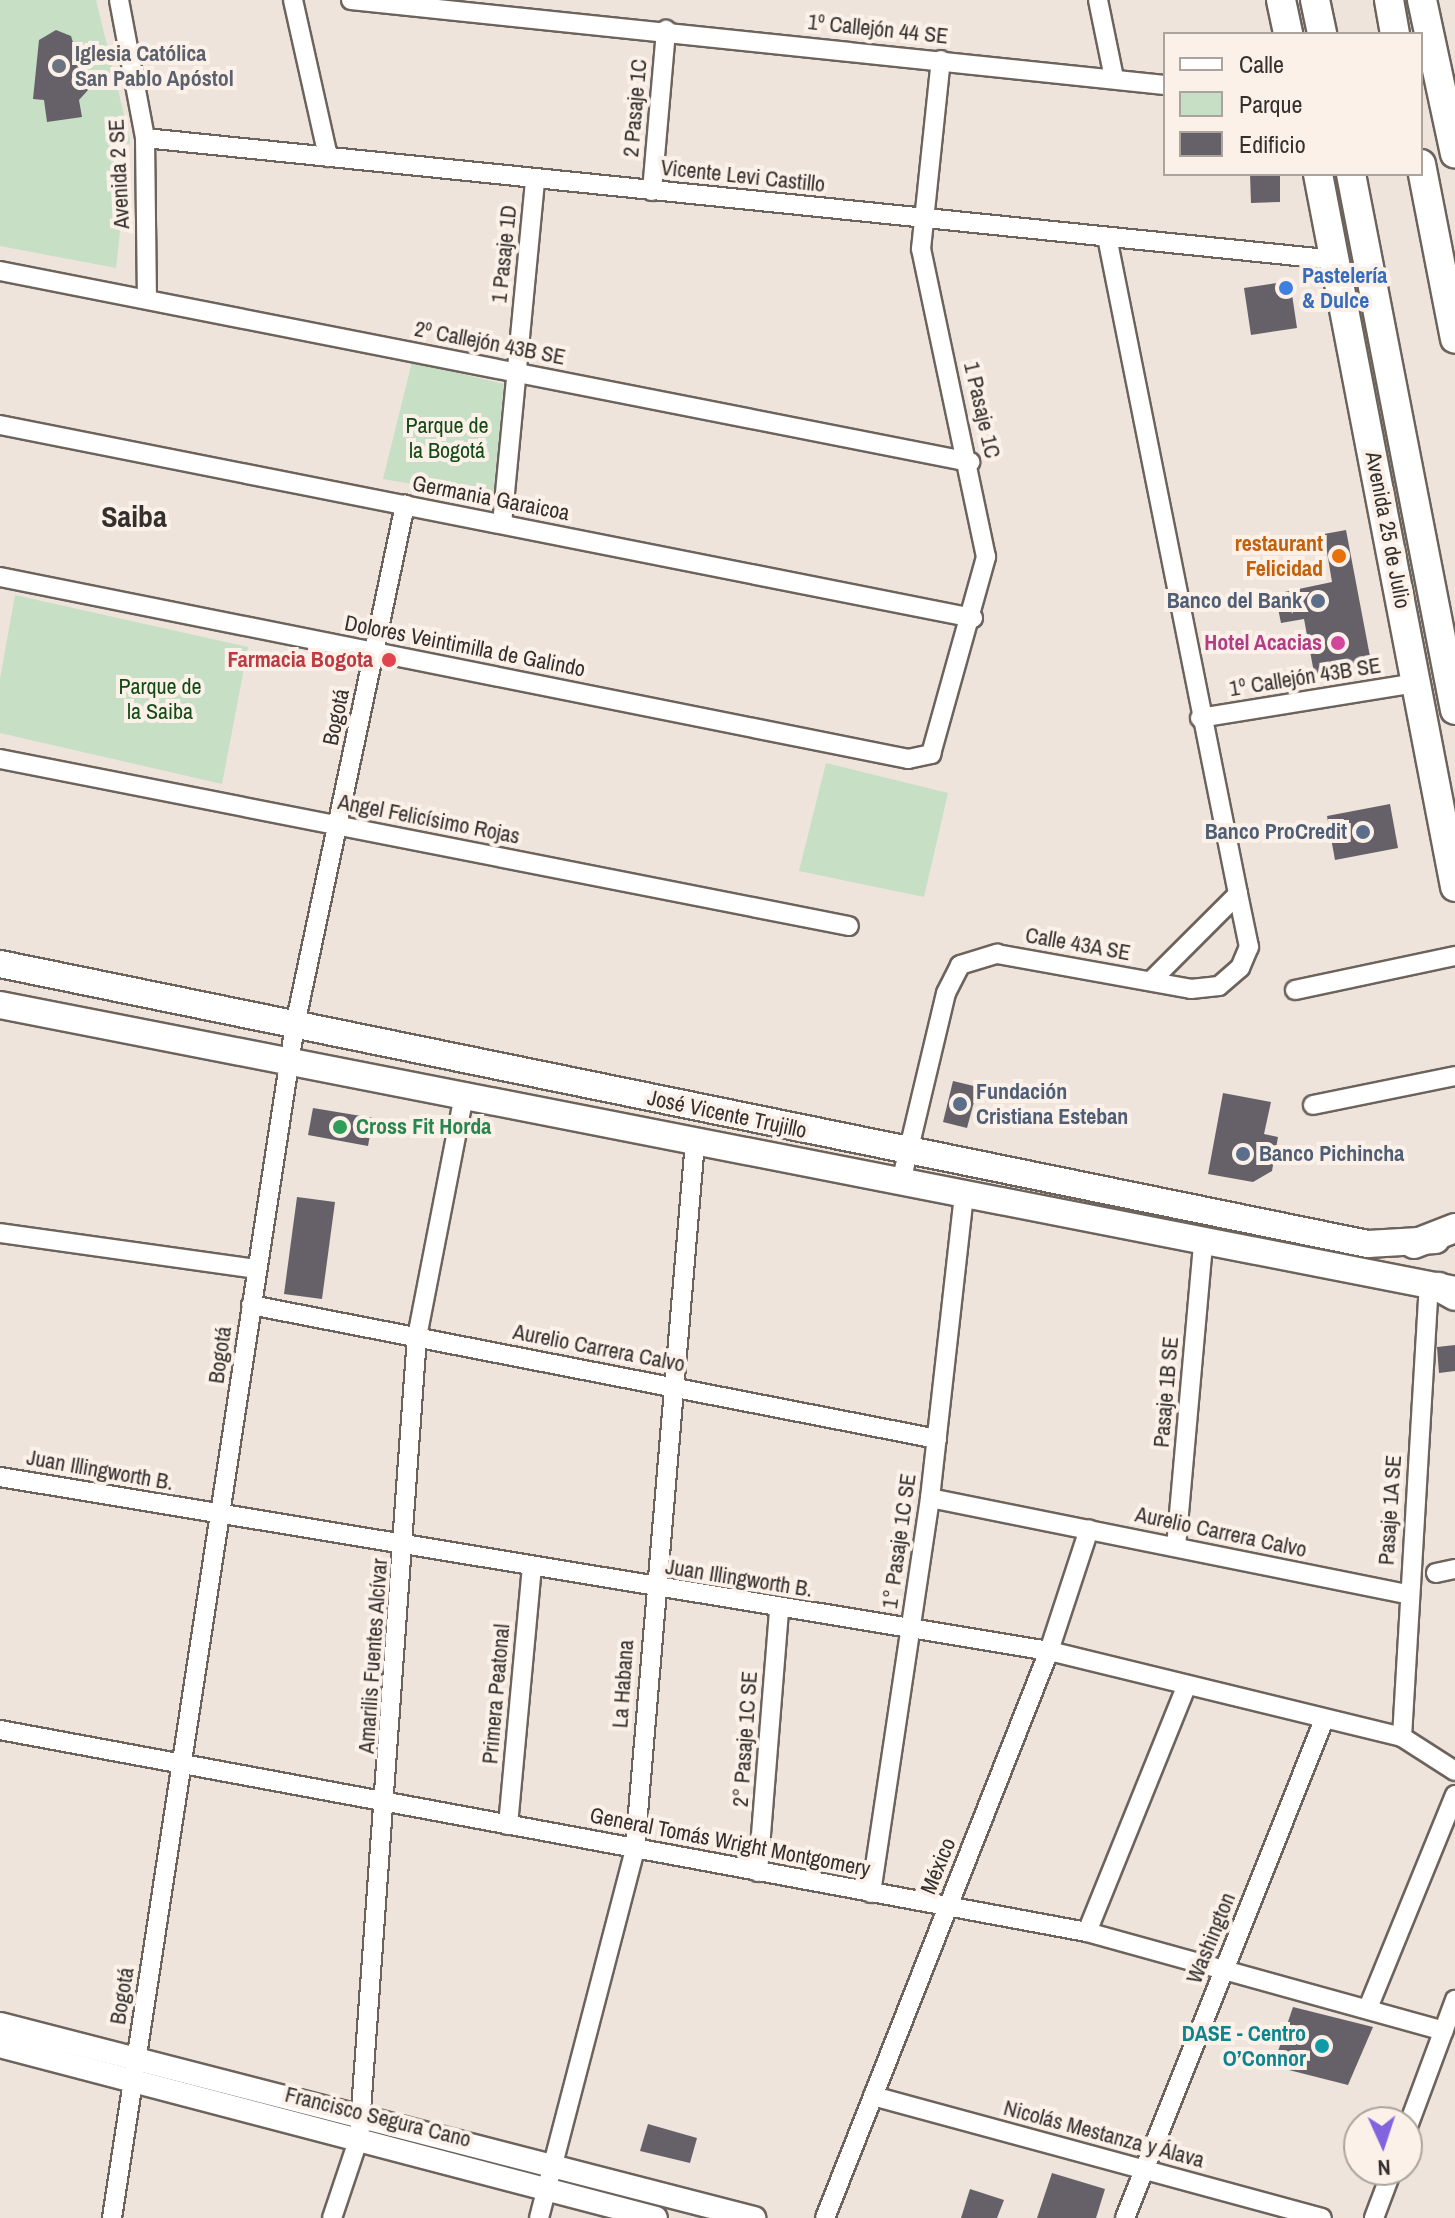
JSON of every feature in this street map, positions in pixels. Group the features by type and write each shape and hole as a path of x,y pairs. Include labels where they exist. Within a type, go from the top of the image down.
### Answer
{"main road":[{"path":"1281,0 1288,32"},
{"path":"1315,0 1322,32"},
{"path":"1389,0 1395,32"},
{"path":"1422,0 1455,154"},
{"path":"1423,171 1446,254 1455,339"},
{"name":"Avenida 25 de Julio","path":"1318,176 1455,887"},
{"name":"Avenida 25 de Julio","path":"1351,176 1398,401 1455,710"},
{"path":"1336,260 1398,401"},
{"name":"José Vicente Trujillo","path":"0,964 1368,1244 1443,1237"},
{"name":"José Vicente Trujillo","path":"0,1005 1448,1290"}],"street":[{"name":"Avenida 2 SE","path":"119,0 145,138 147,298"},
{"path":"293,0 328,157"},
{"name":"1º Callejón 44 SE","path":"351,0 666,30 1163,85"},
{"path":"1098,0 1114,78"},
{"name":"2 Pasaje 1C","path":"652,191 666,30"},
{"name":"1 Pasaje 1C","path":"922,758 939,744 986,557 970,462 920,219 941,60"},
{"name":"Vicente Levi Castillo","path":"145,138 1336,260"},
{"name":"1 Pasaje 1D","path":"502,524 535,180"},
{"path":"1107,237 1200,718 1249,947 1230,979 1191,989 1151,981"},
{"name":"2º Callejón 43B SE","path":"0,271 970,462"},
{"name":"Germania Garaicoa","path":"0,425 973,618"},
{"name":"Bogotá","path":"112,2218 184,1765 255,1269 295,1025 405,505"},
{"name":"Dolores Veintimilla de Galindo","path":"0,577 922,758"},
{"name":"1º Callejón 43B SE","path":"1200,718 1417,683"},
{"name":"Angel Felicísimo Rojas","path":"0,759 849,926"},
{"path":"1151,981 1238,894"},
{"name":"Calle 43A SE","path":"908,1150 951,977 971,957 997,954 1151,981"},
{"path":"1295,990 1455,956"},
{"path":"1313,1105 1455,1076"},
{"name":"Amarilis Fuentes Alcívar","path":"332,2218 359,2138 388,1803 417,1337 464,1096"},
{"name":"La Habana","path":"539,2218 559,2164 635,1849 654,1588 695,1142"},
{"path":"901,1182 908,1150"},
{"name":"1° Pasaje 1C SE","path":"871,1893 930,1498 964,1195"},
{"path":"0,1233 255,1269"},
{"name":"Pasaje 1B SE","path":"1176,1547 1203,1242"},
{"name":"Pasaje 1A SE","path":"1402,1737 1409,1595 1448,1290"},
{"name":"Aurelio Carrera Calvo","path":"251,1305 937,1439"},
{"name":"Juan Illingworth B.","path":"0,1477 779,1609 1049,1651 1402,1737 1455,1771"},
{"name":"Aurelio Carrera Calvo","path":"930,1498 1409,1595"},
{"name":"México","path":"825,2218 1049,1651 1089,1529"},
{"name":"Primera Peatonal","path":"508,1825 532,1567"},
{"path":"1436,1573 1455,1569"},
{"name":"2° Pasaje 1C SE","path":"758,1872 779,1609"},
{"path":"1087,1932 1187,1685"},
{"name":"Washington","path":"1125,2218 1324,1720"},
{"name":"General Tomás Wright Montgomery","path":"0,1730 1087,1932 1226,1966 1443,2031"},
{"path":"1368,2008 1455,1795"},
{"path":"1415,2106 1455,2000"},
{"name":"Francisco Segura Cano","path":"0,2024 360,2111 754,2218"},
{"name":"Francisco Segura Cano","path":"0,2046 656,2218"},
{"name":"Nicolás Mestanza y Álava","path":"873,2096 1322,2218"},
{"path":"1374,2218 1386,2186"}],"green space":[{"path":"0,0 96,0 130,139 116,268 0,246"},
{"name":"Parque de la Bogotá","path":"412,362 504,384 493,498 383,479"},
{"name":"Parque de la Saiba","path":"15,595 248,647 222,784 0,733 0,679"},
{"path":"826,763 948,793 924,897 799,871"}],"building":[{"name":"Iglesia Católica San Pablo Apóstol","path":"56,30 71,36 88,90 79,100 82,117 47,122 44,100 33,99 39,40"},
{"path":"1250,176 1280,176 1280,202 1251,203"},
{"path":"1290,281 1297,328 1251,335 1244,288"},
{"path":"1346,530 1372,667 1315,678 1304,619 1281,623 1275,594 1332,582 1324,534"},
{"name":"Banco ProCredit","path":"1390,804 1398,848 1335,860 1327,816"},
{"name":"Fundación Cristiana Esteban","path":"953,1081 978,1087 967,1128 943,1122"},
{"name":"Banco Pichincha","path":"1223,1093 1271,1102 1264,1134 1278,1137 1272,1171 1253,1182 1208,1174"},
{"name":"Cross Fit Horda","path":"313,1108 373,1118 368,1146 308,1135"},
{"path":"297,1197 335,1202 322,1299 284,1294"},
{"path":"1455,1345 1455,1371 1439,1373 1437,1347"},
{"name":"DASE - Centro O’Connor","path":"1293,2007 1373,2027 1348,2085 1273,2066"},
{"path":"648,2124 697,2138 690,2163 640,2151"},
{"path":"1052,2173 1105,2189 1096,2218 1037,2218"},
{"path":"970,2189 1004,2200 997,2218 961,2218"}],"place":[{"name":"Iglesia Católica San Pablo Apóstol","path":"59,66"},
{"name":"Pastelería & Dulce","path":"1286,288"},
{"name":"restaurant Felicidad","path":"1339,556"},
{"name":"Banco del Bank","path":"1318,601"},
{"name":"Hotel Acacias","path":"1338,643"},
{"name":"Farmacia Bogota","path":"389,660"},
{"name":"Banco ProCredit","path":"1363,832"},
{"name":"Fundación Cristiana Esteban","path":"960,1104"},
{"name":"Cross Fit Horda","path":"340,1127"},
{"name":"Banco Pichincha","path":"1243,1154"},
{"name":"DASE - Centro O’Connor","path":"1322,2046"}],"district":[{"name":"Saiba","path":"134,516"}]}
